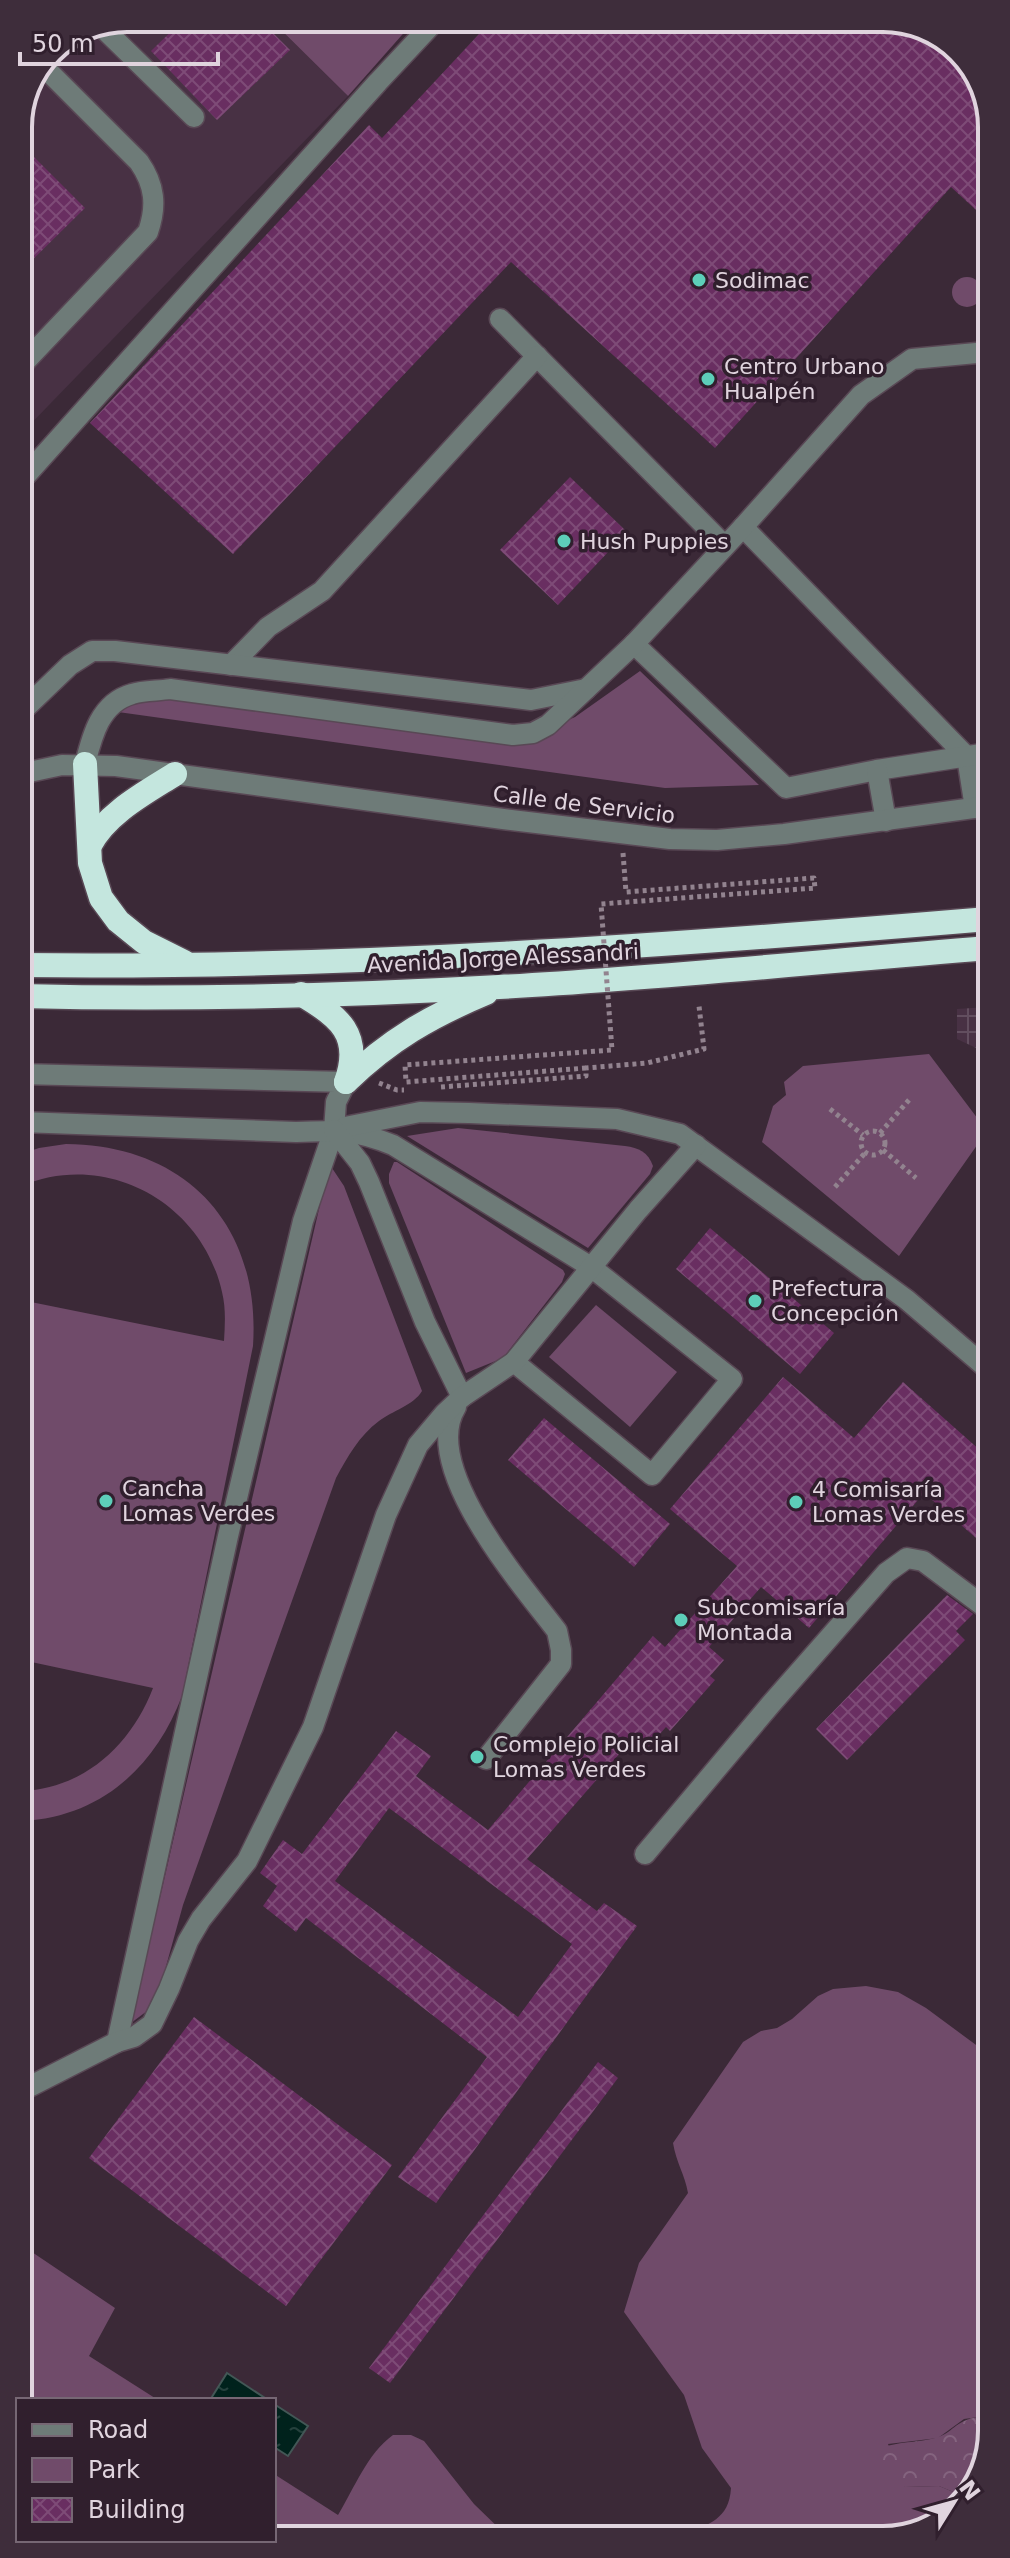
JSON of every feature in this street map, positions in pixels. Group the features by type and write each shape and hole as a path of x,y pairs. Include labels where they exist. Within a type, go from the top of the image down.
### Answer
{"highway":[{"path":"85,764 94,881 101,898 111,913 144,942 198,966"},
{"path":"90,845 123,809 175,774"},
{"name":"Avenida Jorge Alessandri","path":"32,965 198,966 502,955 978,920"},
{"name":"Avenida Jorge Alessandri","path":"32,996 301,994 499,987 978,949"},
{"path":"346,1082 369,1060 417,1025 499,987"},
{"path":"301,994 332,1016 347,1032 352,1053 346,1082"}],"street":[{"path":"32,468 425,32"},
{"path":"109,34 194,117"},
{"path":"32,354 148,232 155,203 147,174 139,162 50,73"},
{"path":"500,319 724,545"},
{"path":"85,764 95,725 112,705 131,694 170,689 513,735 533,733 548,725 634,644 861,395 912,359 978,353"},
{"path":"231,665 268,627 322,591 537,356"},
{"path":"743,527 967,757 978,796"},
{"path":"634,644 786,788 978,755"},
{"path":"32,701 70,665 92,651 115,651 531,700 586,689"},
{"name":"Calle de Servicio","path":"32,771 62,765 116,766 670,839 717,840 978,807"},
{"path":"877,770 886,821"},
{"path":"32,1074 346,1082 336,1102 334,1130 303,1221 225,1552 117,2042"},
{"path":"32,1122 296,1132 334,1130 420,1112 617,1119 680,1134 907,1300 978,1361"},
{"path":"334,1130 365,1134 393,1145 591,1267 732,1379 652,1475 514,1362"},
{"path":"334,1130 360,1163 425,1322 462,1397"},
{"path":"32,2085 117,2042 134,2037 152,2024 194,1930 247,1861 313,1727 392,1501 418,1445 462,1397 514,1362 696,1145"},
{"path":"462,1397 450,1416 447,1441 456,1478 484,1534 557,1631 561,1650 561,1664 486,1759"},
{"path":"645,1854 886,1573 907,1558 923,1561 978,1602"}],"path":[{"path":"622,834 626,892 814,878 815,888 601,904 612,1050 405,1065 406,1082 647,1063 704,1049 699,1006"},
{"path":"377,1082 397,1090 586,1076 586,1068"},
{"path":"880,1133 909,1100"},
{"path":"830,1109 863,1135"},
{"path":"870,1131 880,1133 885,1142 883,1150 877,1155 865,1153 860,1143 863,1135 870,1131"},
{"path":"883,1150 916,1178"},
{"path":"835,1187 865,1153"}],"shaded area":[{"path":"127,32 283,32 348,96 32,423 32,120 42,85 64,55 96,37"},
{"path":"978,1008 978,1049 957,1039 957,1009"}],"green space":[{"path":"283,32 405,32 348,96"},
{"path":"961,278 978,281 978,303 961,306 953,298 953,286"},
{"path":"640,671 759,785 665,788 118,712 143,692 178,679 528,731 553,727 575,717"},
{"path":"929,1054 978,1119 978,1144 899,1256 762,1142 773,1106 786,1095 784,1082 803,1066"},
{"path":"458,1128 630,1147 646,1154 653,1166 650,1174 588,1248 407,1136"},
{"name":"Cancha Lomas Verdes","path":"66,1144 109,1148 147,1159 180,1177 208,1200 229,1230 244,1264 252,1303 253,1346 182,1696 171,1722 157,1745 122,1784 77,1810 32,1820 32,1790 66,1782 103,1760 132,1728 153,1688 32,1662 32,1302 224,1341 225,1316 222,1292 211,1260 194,1232 172,1209 146,1192 117,1180 85,1175 53,1177 32,1183 32,1150"},
{"path":"394,1162 563,1270 562,1282 503,1358 466,1373 389,1183"},
{"path":"332,1168 344,1186 422,1391 366,1433 336,1478 183,1905 160,1988 147,2011 131,2023 328,1170"},
{"path":"596,1305 677,1372 630,1427 549,1357"},
{"path":"866,1986 898,1992 926,2008 978,2046 978,2417 964,2419 938,2438 888,2444 905,2487 939,2486 955,2493 936,2510 914,2521 883,2526 705,2526 722,2514 731,2488 702,2448 684,2395 624,2312 639,2263 688,2193 673,2143 743,2042 761,2031 777,2028 818,1996 833,1989"},
{"path":"32,2252 115,2308 89,2356 155,2398 32,2398"},
{"path":"978,2417 976,2450 965,2479 955,2493 939,2486 905,2487 890,2480 874,2452 941,2436"},
{"path":"393,2435 411,2435 424,2441 474,2504 497,2526 276,2526 276,2475 338,2515 369,2461"}],"water":[{"path":"227,2373 265,2398 211,2398"},
{"path":"276,2405 308,2426 288,2456 276,2448"}],"building":[{"path":"171,32 272,32 290,50 217,120 151,51"},
{"name":"Sodimac","path":"481,32 890,32 908,35 931,45 950,60 968,85 976,108 978,127 978,212 951,187 715,448 511,262 233,554 90,423 369,125 382,138"},
{"path":"32,155 85,208 32,260"},
{"name":"Hush Puppies","path":"570,477 627,532 558,605 500,550"},
{"name":"Prefectura Concepción","path":"710,1228 834,1333 800,1374 676,1269"},
{"path":"783,1377 854,1438 903,1382 978,1448 978,1540 924,1493 809,1628 761,1587 709,1647 724,1660 710,1676 715,1680 670,1731 666,1727 641,1755 628,1744 527,1859 597,1911 604,1903 637,1926 436,2203 398,2177 487,2057 306,1918 296,1932 263,1906 277,1886 260,1873 283,1840 302,1854 396,1731 431,1756 416,1776 488,1830 653,1636 665,1647 737,1566 670,1509","holes":["389,1808 572,1944 518,2017 335,1881"]},
{"path":"544,1418 670,1524 634,1567 508,1460"},
{"path":"947,1595 973,1614 956,1631 965,1640 847,1760 816,1729"},
{"path":"194,2017 392,2165 286,2306 89,2158"},
{"path":"598,2062 618,2078 390,2383 369,2368"}],"place":[{"name":"Sodimac","path":"699,280"},
{"name":"Centro Urbano Hualpén","path":"708,379"},
{"name":"Hush Puppies","path":"564,541"},
{"name":"Prefectura Concepción","path":"755,1301"},
{"name":"Cancha Lomas Verdes","path":"106,1501"},
{"name":"4 Comisaría Lomas Verdes","path":"796,1502"},
{"name":"Subcomisaría Montada","path":"681,1620"},
{"name":"Complejo Policial Lomas Verdes","path":"477,1757"}]}
